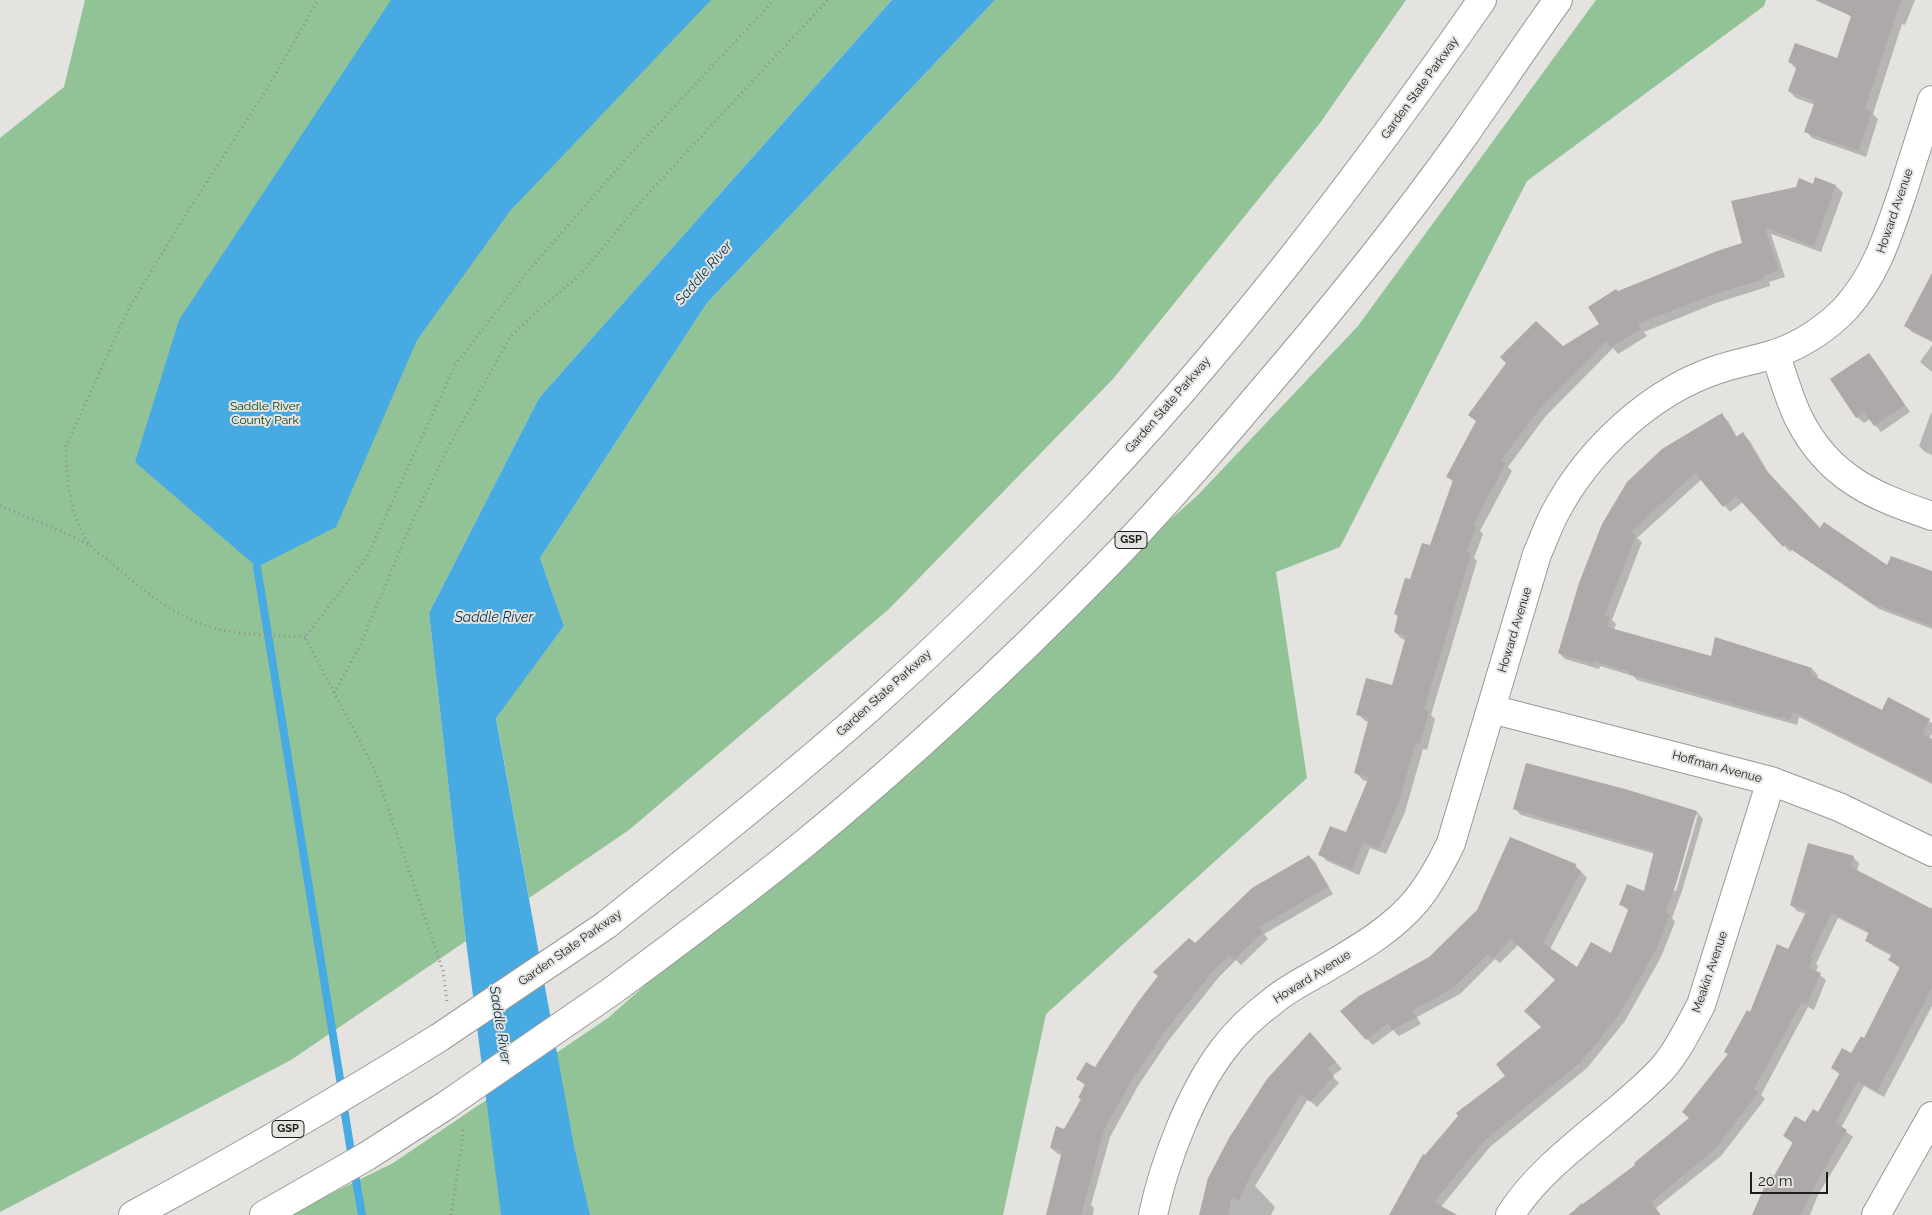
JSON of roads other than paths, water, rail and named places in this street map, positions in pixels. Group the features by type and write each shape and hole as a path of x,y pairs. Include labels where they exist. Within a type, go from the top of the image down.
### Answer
{"main road":[{"name":"Garden State Parkway","path":"133,1215 224,1166 332,1104 440,1037 606,925 759,802 874,704 976,608 1072,512 1165,410 1255,305 1345,190 1482,0"},
{"name":"GSP","path":"264,1215 367,1156 453,1112 698,928 806,842 900,762 1012,659 1106,566 1212,452 1295,353 1380,249 1462,138 1558,0"},
{"name":"Howard Avenue","path":"1153,1215 1156,1199 1177,1137 1200,1086 1221,1052 1246,1024 1274,1000 1390,927 1416,902 1436,872 1451,843 1537,554 1555,513 1578,477 1608,440 1640,412 1680,386 1718,369 1790,348 1821,330 1845,309 1867,281 1882,253 1932,100"},
{"path":"1774,354 1799,419 1817,448 1840,472 1868,491 1894,503 1932,516"},
{"name":"Hoffman Avenue","path":"1491,709 1771,781 1839,807 1932,852"},
{"name":"Meakin Avenue","path":"1510,1215 1540,1178 1630,1100 1662,1068 1684,1038 1701,1005 1771,781"},
{"path":"1876,1215 1932,1116"}],"water":[{"path":"391,0 711,0 510,211 417,340 336,527 257,567 135,462 179,320"},
{"name":"Saddle River","path":"892,0 995,0 707,303 540,558 564,626 496,718 574,1146 590,1215 501,1215 466,941 429,613 539,398"}],"waterway":[{"path":"257,567 342,1091"},
{"path":"343,1102 352,1158"},
{"path":"354,1169 362,1215"}],"park label":[{"name":"Saddle River County Park","path":"265,413"}]}
